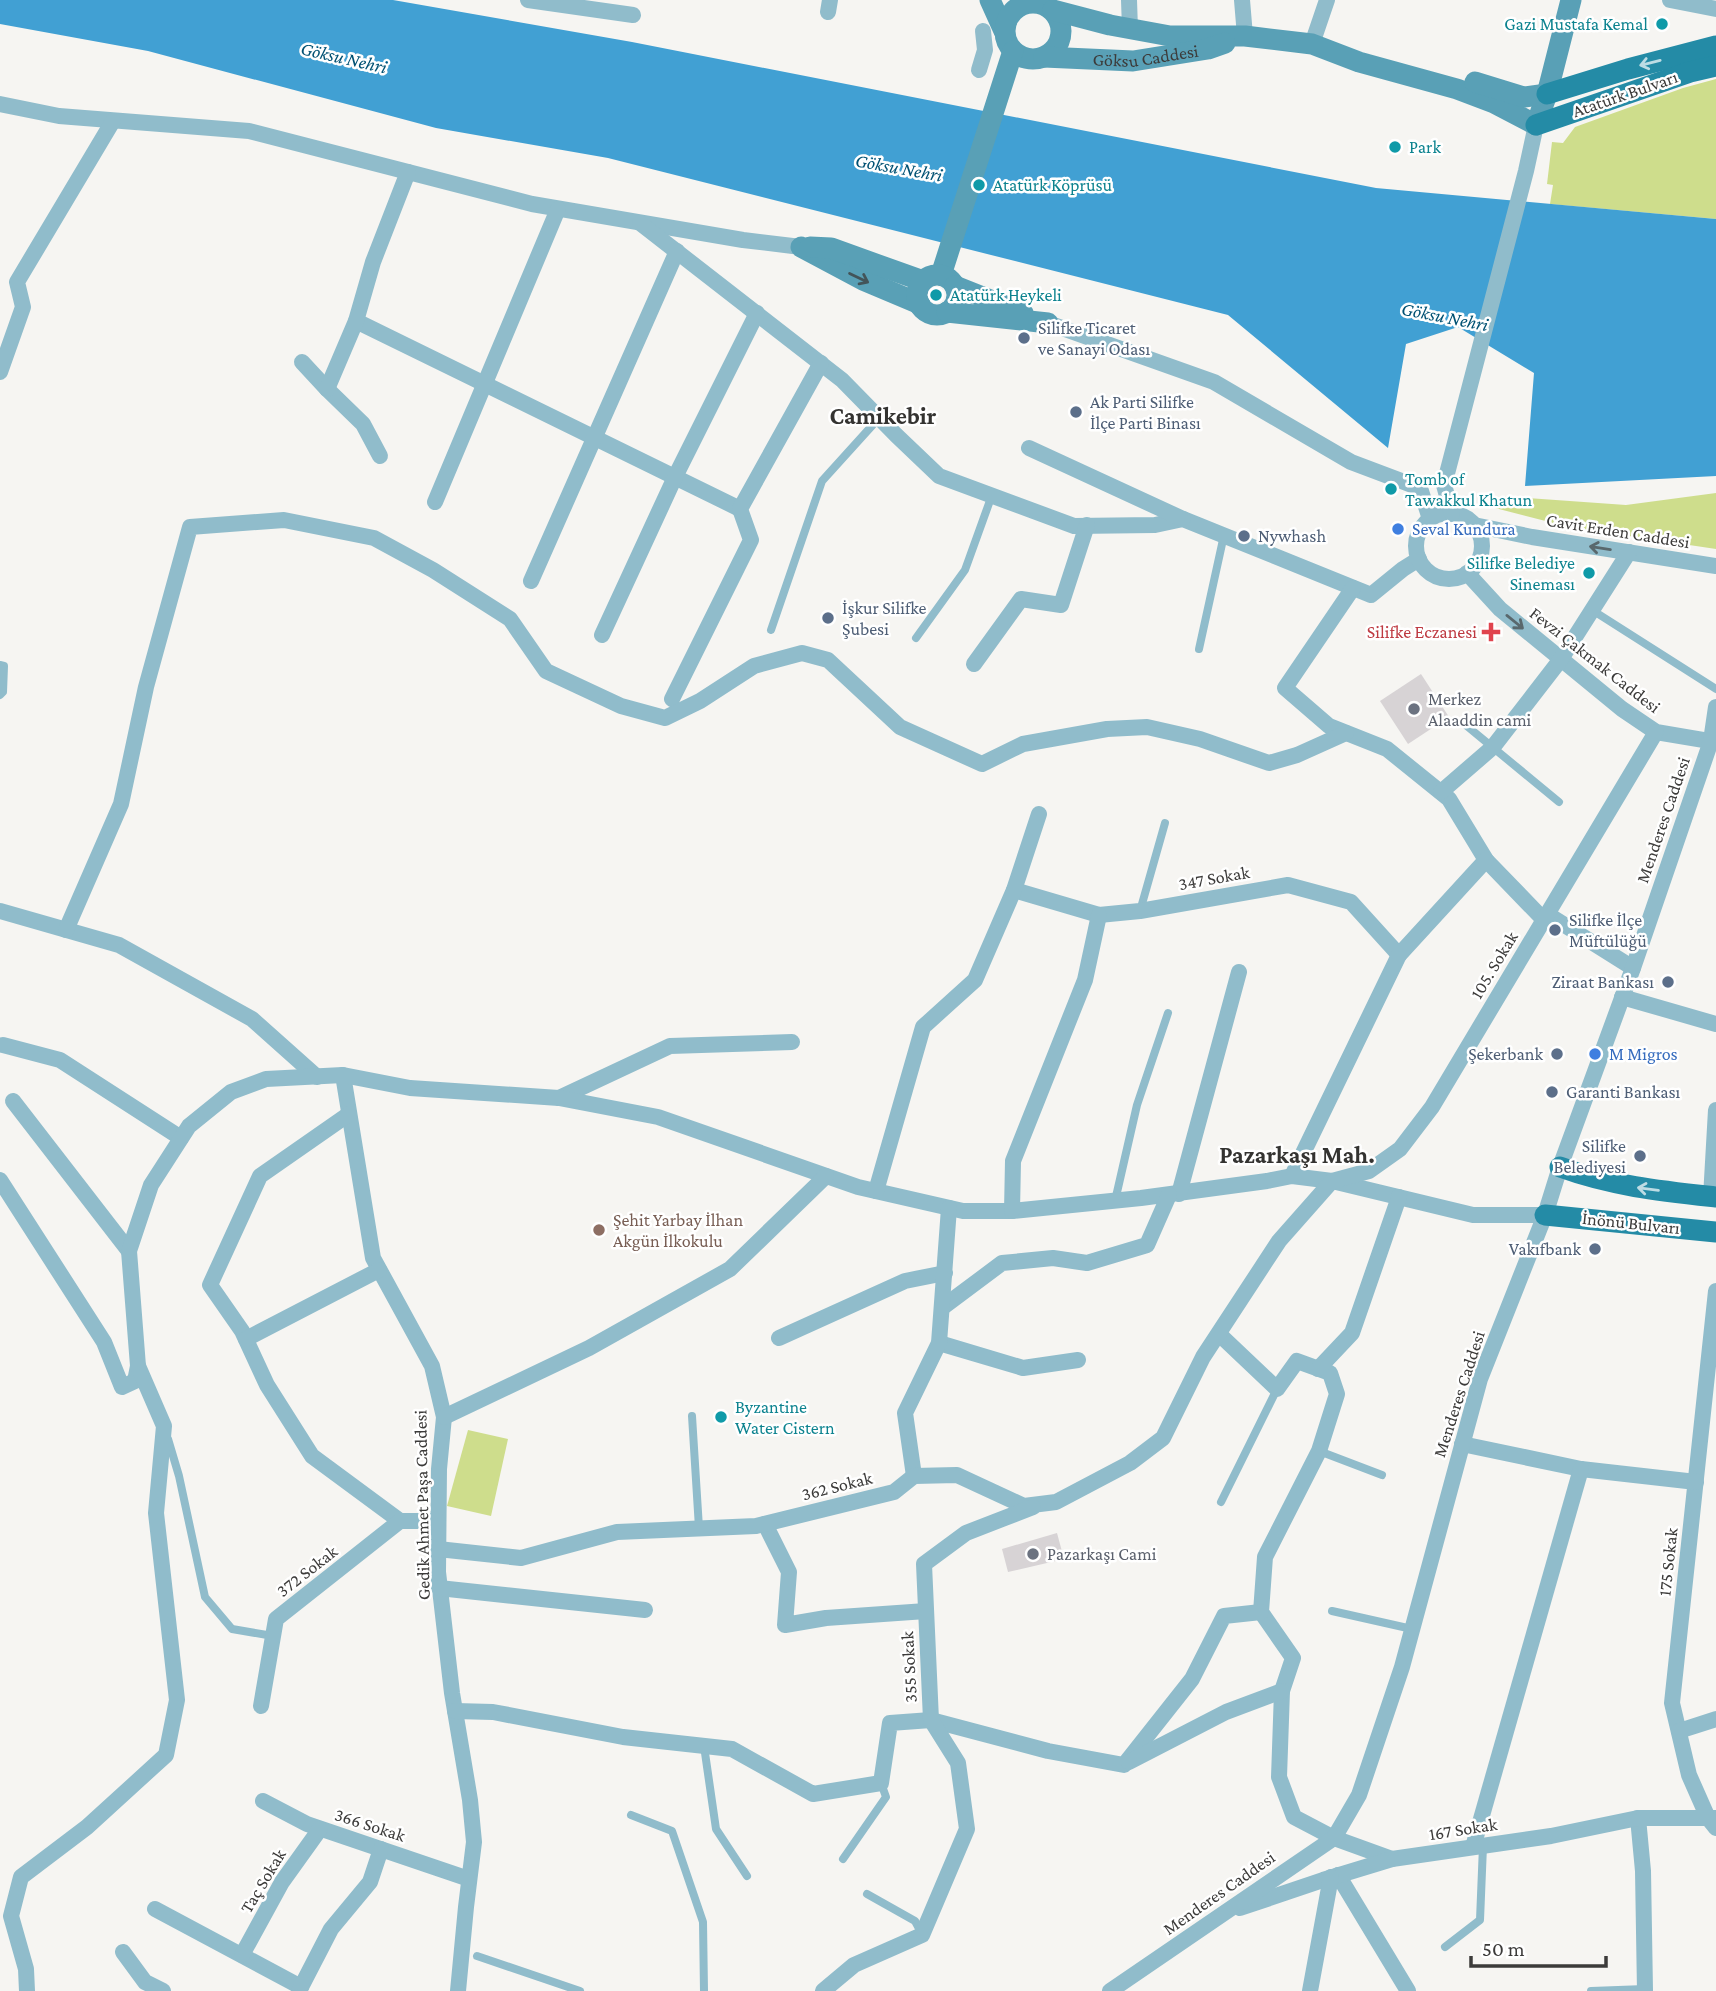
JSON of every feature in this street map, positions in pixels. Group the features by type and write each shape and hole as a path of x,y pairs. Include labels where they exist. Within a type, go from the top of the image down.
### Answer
{"main road":[{"path":"990,0 993,31 1022,57 1033,60 1044,57 1053,51 1062,31 1053,10 1032,1 1012,11 993,31"},
{"path":"1536,125 1547,94 1571,0"},
{"name":"Göksu Caddesi","path":"1053,10 1170,36 1245,36 1312,44 1359,62 1457,89 1494,103 1536,125"},
{"name":"Göksu Caddesi","path":"1044,57 1133,61 1208,49 1245,36"},
{"name":"Atatürk Bulvarı","path":"1547,94 1716,46"},
{"path":"940,281 1013,51"},
{"name":"Göksu Caddesi","path":"1359,62 1421,69 1524,97 1547,94"},
{"name":"Atatürk Bulvarı","path":"1536,125 1690,72 1716,66"},
{"path":"801,247 831,248 940,281 1048,323"},
{"path":"801,247 863,281 920,304"},
{"path":"940,281 957,296 954,305 939,315 929,313 917,299 918,289 940,281"},
{"path":"947,312 1048,323"},
{"name":"İnönü Bulvarı","path":"1560,1167 1623,1186 1714,1197"},
{"name":"İnönü Bulvarı","path":"1545,1215 1716,1232"}],"street":[{"path":"528,0 633,15"},
{"path":"1129,0 1130,29"},
{"path":"1242,0 1245,36"},
{"path":"1312,44 1327,0"},
{"path":"1671,0 1716,9"},
{"path":"979,70 993,31"},
{"path":"1,107 60,116 249,131 533,204 743,240 801,247"},
{"path":"0,372 23,307 17,282 113,121"},
{"path":"1452,514 1444,485 1536,125"},
{"path":"327,389 356,321 373,262 408,172"},
{"path":"435,502 558,209"},
{"path":"640,223 842,380 939,476 1074,526 1155,525 1183,519"},
{"path":"531,581 677,251"},
{"path":"0,283 17,282"},
{"path":"602,635 675,477 757,313"},
{"path":"356,321 740,509 751,540 672,699"},
{"path":"1048,323 1214,382 1351,462 1420,488 1430,520"},
{"path":"302,362 363,424 380,456"},
{"path":"740,509 821,363"},
{"path":"1029,448 1183,519 1371,595 1419,559"},
{"path":"1444,513 1452,514 1466,518 1474,525 1482,545 1475,566 1457,578 1447,579 1436,577 1427,571 1416,552 1416,542 1419,532 1430,520 1444,513"},
{"path":"66,930 121,804 146,687 190,527 284,520 374,538 433,570 510,619 546,671 621,706 665,718 700,702 754,666 802,653 828,660 900,727 982,764 1023,744 1107,730 1147,727 1200,739 1269,763 1297,755 1346,733"},
{"name":"Cavit Erden Caddesi","path":"1474,525 1532,537 1716,566"},
{"path":"974,664 1021,599 1061,605 1087,526"},
{"path":"1441,792 1493,747 1561,659 1629,552"},
{"name":"Fevzi Çakmak Caddesi","path":"1467,573 1500,609 1622,709 1656,732 1713,741"},
{"path":"1353,588 1285,688 1329,726 1387,749 1441,792 1449,799 1486,860 1545,917 1633,968"},
{"name":"Menderes Caddesi","path":"1110,1991 1334,1838 1359,1795 1402,1667 1480,1379 1545,1215 1713,741 1716,707"},
{"name":"105. Sokak","path":"1332,1181 1369,1171 1400,1149 1432,1107 1656,732"},
{"path":"876,1191 923,1027 975,980 1014,890 1039,814"},
{"path":"1292,1176 1399,955 1486,860"},
{"name":"347 Sokak","path":"1014,890 1099,915 1140,911 1287,885 1351,902 1399,955"},
{"path":"0,911 119,945 252,1019 317,1077"},
{"path":"1012,1211 1013,1161 1085,980 1099,915"},
{"path":"943,1307 1002,1263 1053,1258 1087,1263 1147,1245 1174,1194 1239,972"},
{"path":"1622,998 1716,1024"},
{"path":"559,1098 670,1046 792,1042"},
{"path":"3,1045 60,1060 181,1138"},
{"path":"0,1180 104,1342 122,1387 135,1381 138,1366 129,1251 151,1185 188,1126 231,1093 266,1079 343,1075 410,1088 559,1098 658,1117 858,1187 963,1211 1012,1211 1115,1201 1292,1176 1332,1181 1473,1215 1545,1215"},
{"name":"Gedik Ahmet Paşa Caddesi","path":"343,1075 373,1258 432,1366 444,1417 439,1469 439,1588 474,1842 458,1991"},
{"path":"13,1101 129,1251"},
{"path":"1714,1197 1716,1110"},
{"path":"349,1114 260,1175 210,1284 246,1339 267,1385 312,1456 400,1521 438,1521"},
{"path":"444,1417 590,1348 730,1269 825,1176"},
{"path":"949,1208 939,1343 905,1413 914,1476 957,1475 1024,1506 1056,1502 1130,1464 1163,1438 1203,1357 1279,1241 1332,1181"},
{"path":"1318,1369 1352,1333 1399,1197"},
{"path":"246,1339 380,1270"},
{"path":"779,1338 905,1281 945,1273"},
{"name":"175 Sokak","path":"1713,1821 1689,1775 1672,1703 1716,1291"},
{"path":"1219,1334 1277,1389 1297,1361 1330,1373 1337,1394 1319,1451 1265,1557 1261,1612 1293,1658 1282,1691 1279,1777 1294,1817 1334,1838 1392,1859"},
{"path":"939,1343 1023,1368 1078,1360"},
{"path":"27,1991 26,1969 11,1916 21,1877 87,1827 166,1755 177,1700 156,1513 164,1426 138,1366"},
{"path":"1462,1444 1581,1469 1696,1482"},
{"path":"1478,1847 1581,1469"},
{"name":"362 Sokak","path":"438,1549 520,1558 617,1532 756,1526 894,1492 914,1476"},
{"name":"355 Sokak","path":"922,1935 967,1829 958,1763 931,1720 924,1564 965,1533 1038,1504"},
{"name":"372 Sokak","path":"261,1706 276,1619 400,1521"},
{"path":"765,1524 789,1572 785,1625 826,1618 926,1611"},
{"path":"439,1588 645,1610"},
{"path":"1124,1765 1192,1679 1224,1616 1261,1612"},
{"path":"455,1711 493,1712 623,1737 732,1749 813,1794 881,1783 890,1723 931,1720 1048,1751 1124,1765 1226,1712 1282,1691"},
{"path":"1679,1731 1716,1720"},
{"name":"366 Sokak","path":"263,1801 320,1829 469,1878"},
{"path":"1638,1818 1643,1871 1645,1990"},
{"name":"167 Sokak","path":"1222,1914 1392,1859 1551,1836 1638,1818 1713,1821"},
{"name":"Taç Sokak","path":"242,1955 282,1882 320,1829"},
{"path":"155,1909 300,1989 331,1928 370,1882 381,1849"},
{"path":"1310,1991 1335,1876"},
{"path":"1335,1876 1408,1991"},
{"path":"822,1991 854,1965 922,1935"},
{"path":"123,1952 145,1982 163,1991"}],"lane":[{"path":"771,630 822,481 879,418"},
{"path":"916,638 965,570 992,495"},
{"path":"1199,649 1224,535"},
{"path":"1592,610 1716,690"},
{"path":"0,665 4,666 3,692 0,695"},
{"path":"1462,722 1559,802"},
{"path":"1140,911 1165,823"},
{"path":"1115,1201 1137,1105 1168,1013"},
{"path":"1221,1502 1277,1389"},
{"path":"692,1416 699,1528"},
{"path":"164,1426 205,1597 232,1629 274,1636"},
{"path":"1319,1451 1382,1475"},
{"path":"1332,1611 1412,1629"},
{"path":"704,1746 716,1829 747,1876"},
{"path":"843,1859 886,1797 881,1783"},
{"path":"631,1815 672,1830 703,1922 704,1991"},
{"path":"1444,1947 1480,1920 1478,1847"},
{"path":"867,1894 915,1921 922,1935"},
{"path":"477,1956 580,1991"},
{"path":"1591,1991 1645,1990"}],"green space":[{"path":"1716,79 1716,219 1550,204 1553,185 1547,184 1552,142 1563,143 1575,127 1683,88"},
{"path":"1716,493 1716,549 1569,527 1495,508 1500,496 1626,505"},
{"path":"468,1430 508,1439 491,1516 447,1506"}],"water":[{"name":"Göksu Nehri","path":"0,0 393,0 632,42 1376,188 1716,219 1716,476 1525,486 1534,373 1458,327 1406,344 1388,448 1228,315 608,158 436,128 148,51 0,24"}],"building":[{"name":"Merkez Alaaddin cami","path":"1421,674 1449,717 1408,744 1380,701"},
{"name":"Pazarkaşı Cami","path":"1057,1533 1064,1559 1008,1572 1002,1549"}],"place":[{"name":"Gazi Mustafa Kemal","path":"1662,24"},
{"name":"Park","path":"1395,147"},
{"name":"Atatürk Köprüsü","path":"979,185"},
{"name":"Atatürk Heykeli","path":"936,295"},
{"name":"Silifke Ticaret ve Sanayi Odası","path":"1024,338"},
{"name":"Ak Parti Silifke İlçe Parti Binası","path":"1076,412"},
{"name":"Tomb of Tawakkul Khatun","path":"1391,489"},
{"name":"Seval Kundura","path":"1398,529"},
{"name":"Nywhash","path":"1244,536"},
{"name":"Silifke Belediye Sineması","path":"1589,573"},
{"name":"İşkur Silifke Şubesi","path":"828,618"},
{"name":"Silifke Eczanesi","path":"1491,632"},
{"name":"Merkez Alaaddin cami","path":"1414,709"},
{"name":"Silifke İlçe Müftülüğü","path":"1555,930"},
{"name":"Ziraat Bankası","path":"1668,982"},
{"name":"Şekerbank","path":"1557,1054"},
{"name":"M Migros","path":"1595,1054"},
{"name":"Garanti Bankası","path":"1552,1092"},
{"name":"Silifke Belediyesi","path":"1640,1156"},
{"name":"Şehit Yarbay İlhan Akgün İlkokulu","path":"599,1230"},
{"name":"Vakıfbank","path":"1595,1249"},
{"name":"Byzantine Water Cistern","path":"721,1417"},
{"name":"Pazarkaşı Cami","path":"1033,1554"}],"district":[{"name":"Camikebir","path":"883,416"},
{"name":"Pazarkaşı Mah.","path":"1297,1155"}]}
